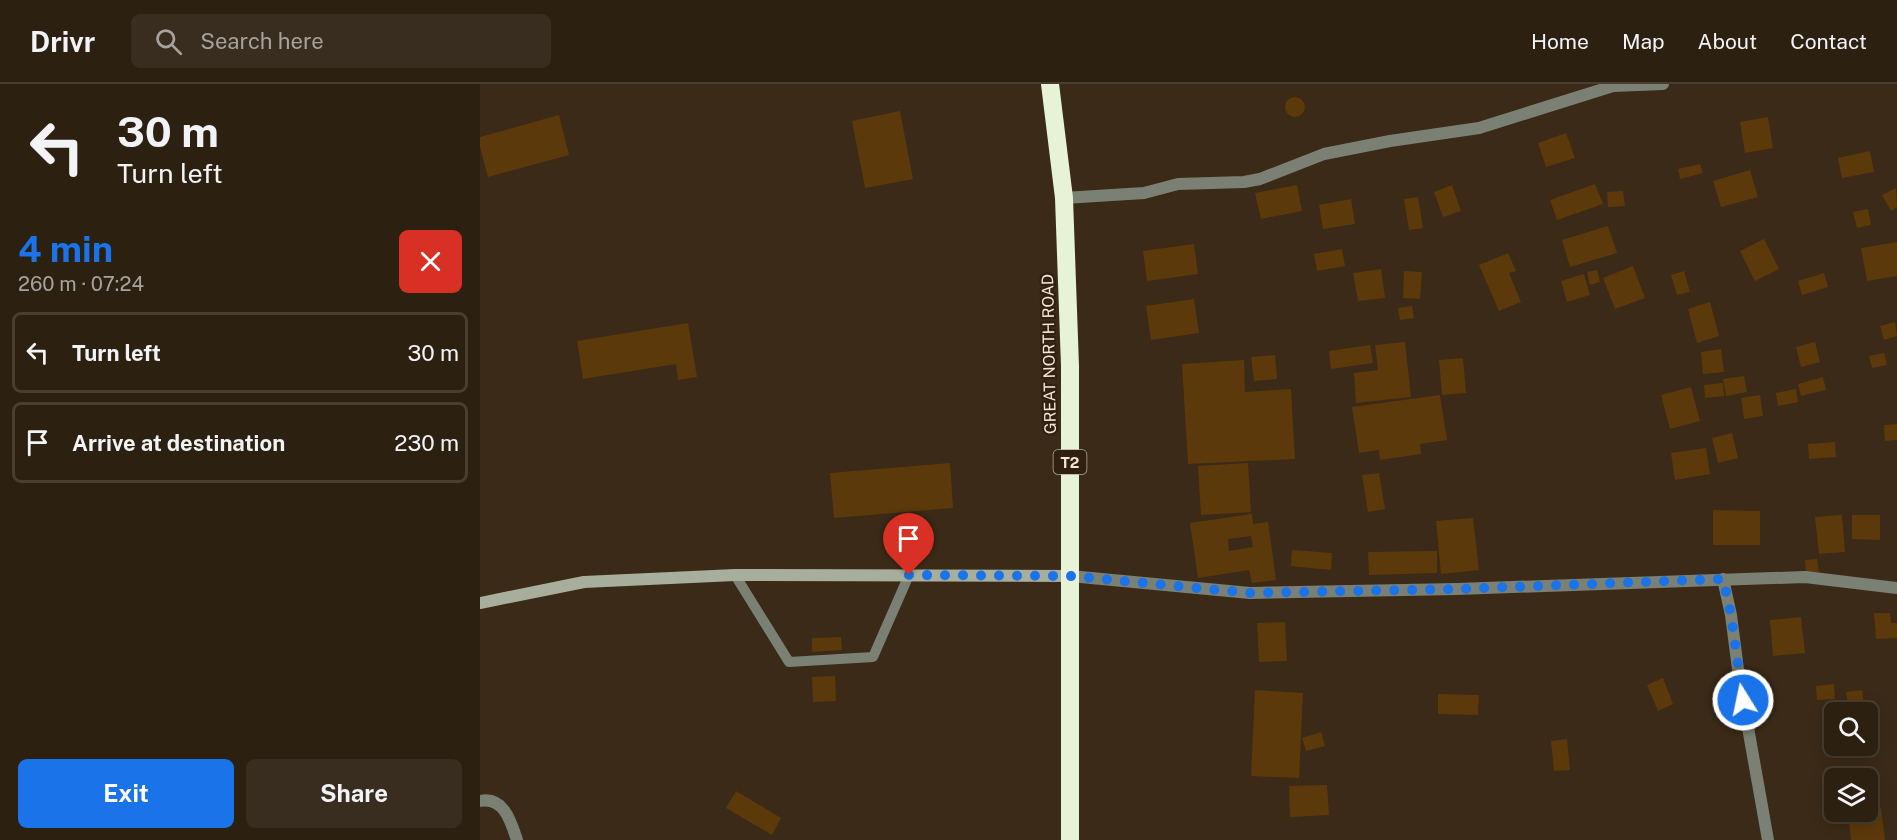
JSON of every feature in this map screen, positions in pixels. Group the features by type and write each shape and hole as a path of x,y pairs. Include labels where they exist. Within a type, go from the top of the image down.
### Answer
{"highway":[{"name":"GREAT NORTH ROAD","path":"1050,84 1064,198 1070,366 1070,840"}],"main road":[{"path":"480,603 584,582 735,575 1070,576"}],"street":[{"path":"1064,198 1144,193 1178,184 1252,181 1324,154 1390,141 1479,128 1613,86 1663,84"},
{"path":"1070,576 1250,593 1458,589 1805,577 1897,588"},
{"path":"1723,579 1768,840"},
{"path":"480,801 488,799 497,803 508,816 517,840"}],"lane":[{"path":"735,575 789,662 873,657 909,575"}],"building":[{"path":"1291,97 1299,97 1305,103 1305,111 1299,117 1291,117 1285,111 1285,103"},
{"path":"900,111 913,179 865,188 852,121"},
{"path":"559,115 569,155 488,177 480,147 480,137"},
{"path":"1768,117 1773,148 1745,153 1740,122"},
{"path":"1566,133 1575,158 1546,167 1538,143"},
{"path":"1870,151 1874,172 1842,178 1838,158"},
{"path":"1700,164 1703,173 1680,179 1678,169"},
{"path":"1750,170 1758,197 1721,207 1713,181"},
{"path":"1595,184 1603,204 1557,220 1550,200"},
{"path":"1297,185 1302,211 1261,219 1255,193"},
{"path":"1452,185 1461,211 1443,217 1434,192"},
{"path":"1896,188 1897,207 1891,211 1882,195"},
{"path":"1623,191 1625,206 1608,207 1607,192"},
{"path":"1418,197 1423,228 1409,230 1404,199"},
{"path":"1351,199 1355,224 1323,229 1319,205"},
{"path":"1868,209 1871,225 1857,228 1853,212"},
{"path":"1608,226 1617,253 1570,267 1562,240"},
{"path":"1764,239 1779,269 1755,281 1740,251"},
{"path":"1897,242 1897,276 1867,281 1861,248"},
{"path":"1194,244 1198,274 1147,281 1143,251"},
{"path":"1342,249 1345,266 1317,271 1314,254"},
{"path":"1508,253 1516,271 1509,273 1521,302 1499,311 1479,265"},
{"path":"1633,266 1645,298 1615,309 1603,278"},
{"path":"1381,269 1385,298 1358,301 1353,273"},
{"path":"1597,270 1600,282 1590,285 1587,272"},
{"path":"1404,271 1422,272 1420,299 1403,298"},
{"path":"1684,271 1690,292 1677,295 1671,275"},
{"path":"1824,273 1828,287 1802,295 1798,281"},
{"path":"1584,274 1590,295 1567,302 1561,281"},
{"path":"1194,299 1199,333 1151,340 1146,306"},
{"path":"1710,302 1719,336 1697,343 1688,309"},
{"path":"1412,306 1414,318 1400,320 1398,308"},
{"path":"1895,322 1897,336 1884,340 1880,326"},
{"path":"688,323 697,377 678,380 676,364 583,379 577,341"},
{"path":"1405,342 1411,397 1356,403 1354,373 1378,370 1375,345"},
{"path":"1815,342 1820,362 1801,367 1796,347"},
{"path":"1370,345 1373,363 1331,369 1329,351"},
{"path":"1721,349 1724,372 1703,374 1701,352"},
{"path":"1884,353 1887,365 1872,368 1869,356"},
{"path":"1275,355 1277,379 1254,381 1251,357"},
{"path":"1463,358 1466,393 1442,395 1439,360"},
{"path":"1244,360 1245,392 1291,389 1295,459 1188,464 1182,364"},
{"path":"1744,376 1747,392 1726,396 1723,379"},
{"path":"1823,377 1826,390 1801,396 1798,384"},
{"path":"1723,383 1724,396 1705,398 1704,385"},
{"path":"1691,387 1700,421 1670,429 1661,395"},
{"path":"1796,389 1798,402 1778,406 1776,393"},
{"path":"1440,395 1447,440 1420,444 1421,454 1380,460 1379,450 1359,453 1352,407"},
{"path":"1760,395 1763,416 1744,419 1741,398"},
{"path":"1897,424 1897,440 1885,441 1884,425"},
{"path":"1732,433 1738,458 1718,463 1712,438"},
{"path":"1835,442 1836,457 1809,459 1808,444"},
{"path":"1706,448 1710,474 1675,480 1671,453"},
{"path":"950,463 953,508 834,518 830,473"},
{"path":"1248,463 1251,512 1201,515 1198,466"},
{"path":"1379,473 1385,509 1368,512 1362,475"},
{"path":"1713,510 1760,511 1760,545 1713,545"},
{"path":"1252,514 1253,524 1268,522 1276,580 1252,583 1249,570 1198,578 1190,523","holes":["1251,536 1253,547 1229,551 1228,539"]},
{"path":"1842,515 1845,552 1819,554 1815,517"},
{"path":"1852,515 1880,515 1880,540 1852,539"},
{"path":"1473,518 1479,570 1441,574 1436,521"},
{"path":"1292,550 1332,553 1331,570 1291,566"},
{"path":"1437,551 1437,573 1369,575 1368,552"},
{"path":"1817,559 1819,572 1806,573 1805,560"},
{"path":"1874,613 1890,613 1891,623 1897,623 1897,638 1876,639"},
{"path":"1801,617 1805,653 1773,656 1770,620"},
{"path":"1285,622 1287,661 1259,662 1257,623"},
{"path":"841,637 842,650 812,652 812,638"},
{"path":"835,676 836,701 813,702 812,677"},
{"path":"1663,678 1673,704 1658,711 1647,685"},
{"path":"1834,684 1835,699 1817,700 1816,686"},
{"path":"1255,690 1303,693 1299,778 1251,776"},
{"path":"1862,690 1864,702 1848,702 1846,692"},
{"path":"1438,694 1479,695 1478,715 1438,714"},
{"path":"1321,732 1325,746 1306,751 1302,738"},
{"path":"1567,739 1570,770 1554,771 1551,741"},
{"path":"1327,785 1329,815 1290,817 1289,786"},
{"path":"736,791 781,818 772,835 726,808"},
{"path":"1878,808 1881,808 1885,840 1851,840 1849,822 1878,822"}],"route":[{"path":"909,575 1070,576 1250,593 1458,589 1723,579 1731,615 1743,700"}]}
